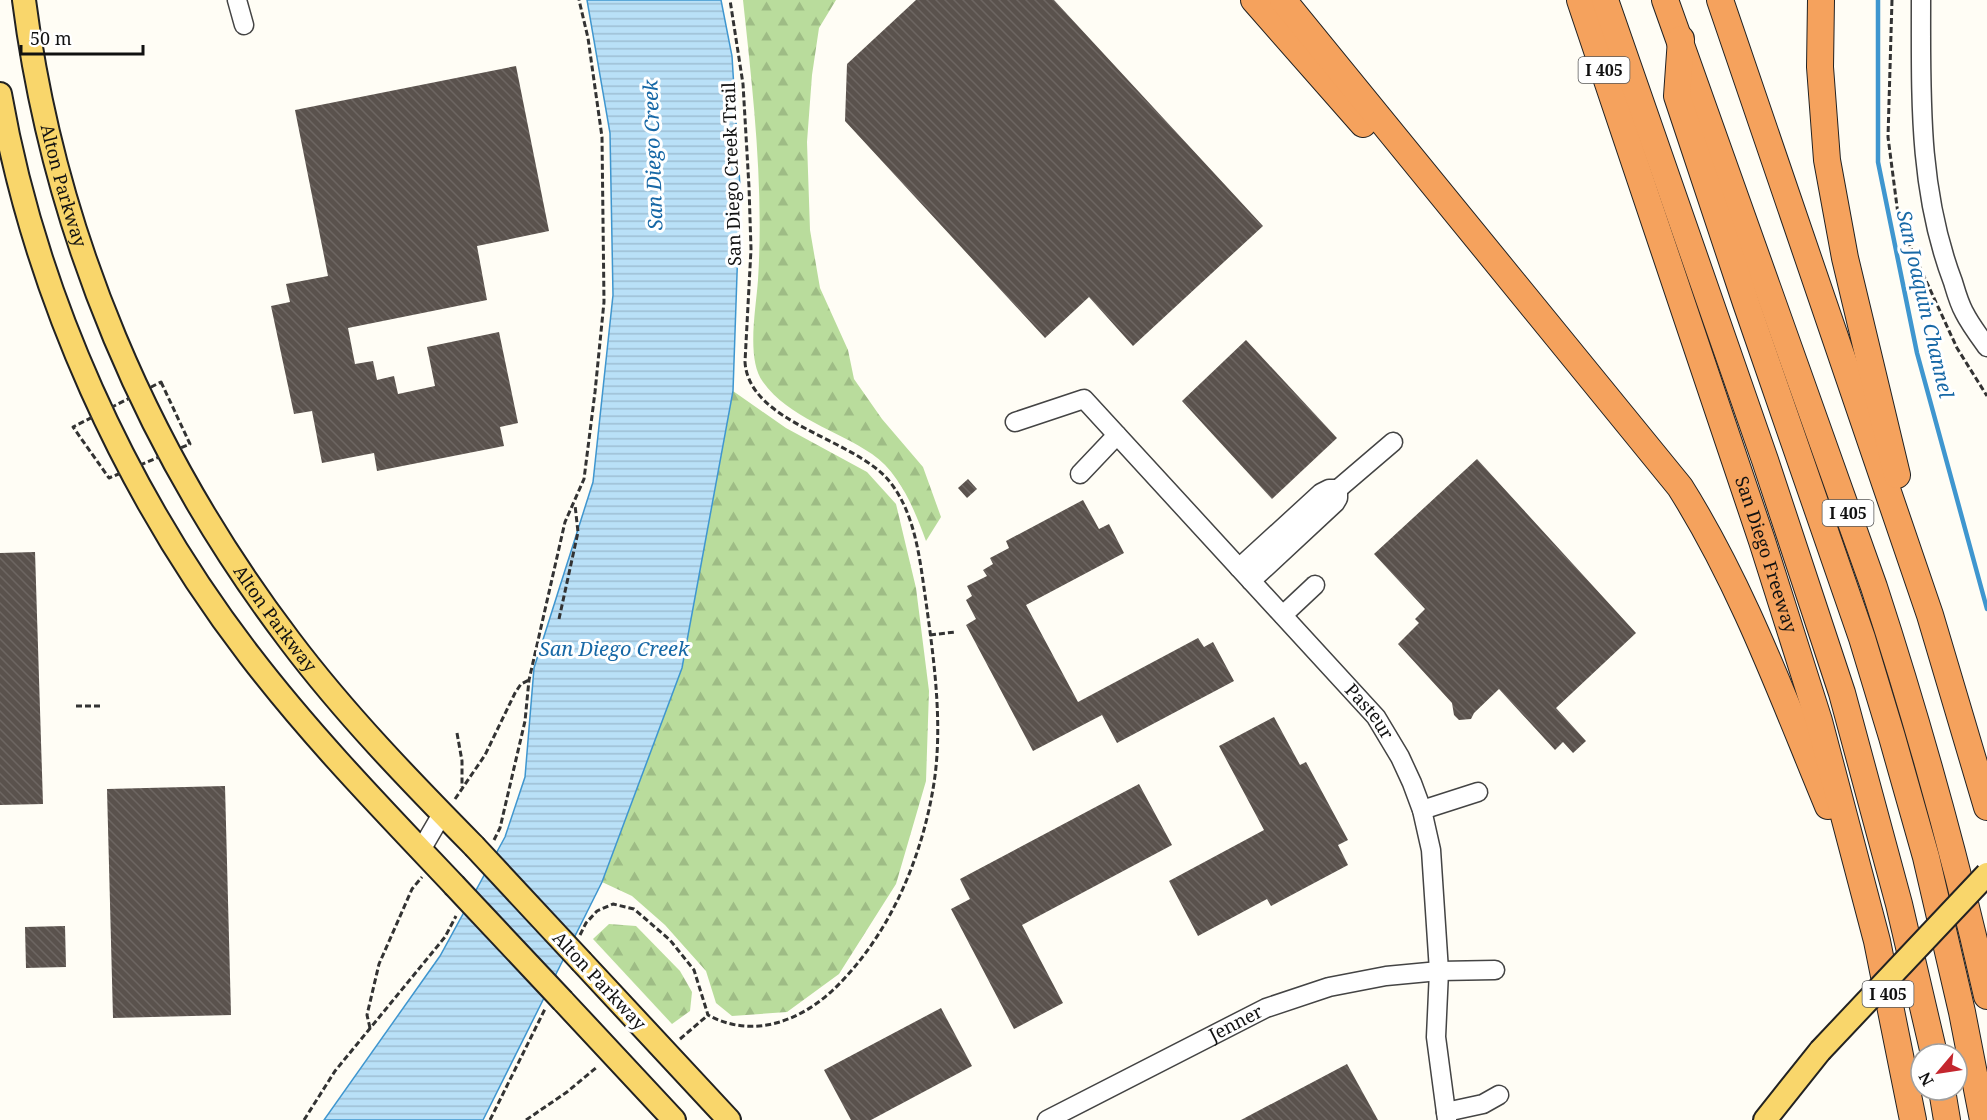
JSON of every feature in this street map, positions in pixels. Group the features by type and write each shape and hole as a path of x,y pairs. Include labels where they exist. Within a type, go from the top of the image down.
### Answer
{"highway":[{"path":"1254,0 1680,487"},
{"path":"1283,0 1680,487 1704,524 1739,592 1867,899"},
{"name":"San Diego Freeway","path":"1580,0 1762,541 1819,721 1867,899 1913,1120"},
{"path":"1605,0 1765,460 1842,693 1899,904 1931,1042"},
{"name":"I 405","path":"1665,0 1681,39 1903,675 1946,825 1987,996"},
{"path":"1720,0 1930,615 1987,807"},
{"path":"1821,0 1822,108 1832,191 1845,258 1930,615"},
{"path":"1681,39 1677,96 1862,638 1889,726 1926,857 1962,1012 1983,1120"},
{"path":"1944,1102 1947,1120"}],"main road":[{"name":"Alton Parkway","path":"24,0 43,109 79,243 113,336 159,436 210,526 290,641 355,718 448,808 474,846 579,953 665,1052 729,1120"},
{"path":"0,94 26,208 61,313 99,404 147,498 203,589 249,655 295,711 454,885 555,1003 612,1053 674,1120"},
{"path":"1765,1120 1820,1051 1987,874"}],"street":[{"path":"237,0 244,25"},
{"path":"1921,0 1922,110 1925,164 1932,214 1946,264 1964,313 1987,347"},
{"name":"Pasteur","path":"1015,422 1084,399 1376,717 1400,757 1422,810 1431,850 1439,971 1436,1037 1447,1116"},
{"path":"1080,474 1117,435"},
{"path":"1245,574 1335,503 1338,498 1338,489 1393,442"},
{"path":"1283,615 1314,585"},
{"path":"1422,810 1478,792"},
{"path":"421,850 448,808"},
{"name":"Jenner","path":"1047,1120 1266,1008 1329,987 1386,976 1439,971 1495,970"},
{"path":"1447,1116 1483,1104 1499,1095"}],"path":[{"path":"448,808 486,755 515,693 521,684 529,680 565,522 584,479 596,392 604,303 602,137 594,77 579,0"},
{"name":"San Diego Creek Trail","path":"708,1015 719,1021 756,1027 779,1024 817,1005 860,959 880,931 905,883 922,837 934,782 936,698 930,635 916,545 909,513 900,496 884,475 868,461 786,417 769,404 759,394 747,374 745,362 752,249 749,177 743,84 730,0"},
{"path":"166,392 174,409"},
{"path":"73,427 109,478"},
{"path":"559,619 578,531 574,504"},
{"path":"930,635 955,632"},
{"path":"76,706 101,706"},
{"path":"457,733 462,761 462,789"},
{"path":"370,1028 367,1015 379,964 412,889 422,877"},
{"path":"579,953 586,923 597,911 613,904 634,909 670,940 694,970 708,1015 665,1052"},
{"path":"490,1120 555,1003"},
{"path":"526,1120 567,1092 612,1053"},
{"path":"304,1120 335,1071"}],"green space":[{"path":"743,0 836,0 819,28 812,75 807,142 810,230 820,288 848,350 854,379 882,419 923,467 941,517 926,541 905,493 891,471 858,445 786,405 763,382 758,372 753,333 758,280 759,175"},
{"path":"733,391 786,428 867,472 896,504 916,588 929,691 926,781 896,884 839,974 787,1012 732,1016 716,1003 706,971 665,925 632,896 602,882 682,668"},
{"path":"609,924 636,926 680,971 692,992 690,1011 672,1024 593,939"}],"water":[{"name":"San Diego Creek","path":"587,0 721,0 732,56 740,187 733,391 682,668 602,882 483,1120 324,1120 440,956 505,837 525,777 534,668 593,482 613,295 610,133"}],"building":[{"path":"916,0 1054,0 1263,226 1133,346 1089,297 1045,338 845,121 847,64"},
{"path":"516,66 549,231 477,246 487,300 348,328 355,364 373,361 377,380 394,376 398,394 435,386 427,347 499,332 518,423 500,427 504,446 377,471 374,453 322,463 312,411 294,414 271,306 290,302 286,284 328,276 295,110"},
{"path":"1246,340 1337,438 1272,499 1182,401"},
{"path":"1477,459 1636,633 1556,708 1586,741 1573,753 1563,742 1555,750 1499,689 1474,713 1471,719 1459,720 1454,715 1452,703 1398,644 1419,623 1415,619 1425,609 1374,554"},
{"path":"968,479 977,489 967,498 958,488"},
{"path":"1083,500 1099,529 1109,524 1124,553 1026,605 1078,702 1198,638 1204,647 1213,642 1234,681 1117,743 1102,715 1033,751 966,625 976,619 966,600 972,596 967,586 987,576 983,570 993,564 990,558 1009,548 1006,541"},
{"path":"35,552 43,804 0,805 0,553"},
{"path":"1274,717 1300,765 1306,762 1348,840 1338,845 1348,865 1271,906 1267,899 1198,936 1169,881 1264,830 1219,746"},
{"path":"1139,784 1172,845 1022,925 1063,1003 1014,1029 951,909 970,899 960,879"},
{"path":"225,786 231,1015 113,1018 107,789"},
{"path":"65,926 66,967 26,968 25,927"},
{"path":"941,1008 972,1066 871,1120 851,1120 824,1070"},
{"path":"1347,1064 1378,1120 1241,1120"}],"waterway":[{"name":"San Joaquin Channel","path":"1878,0 1878,162 1917,353 1987,609"}]}
